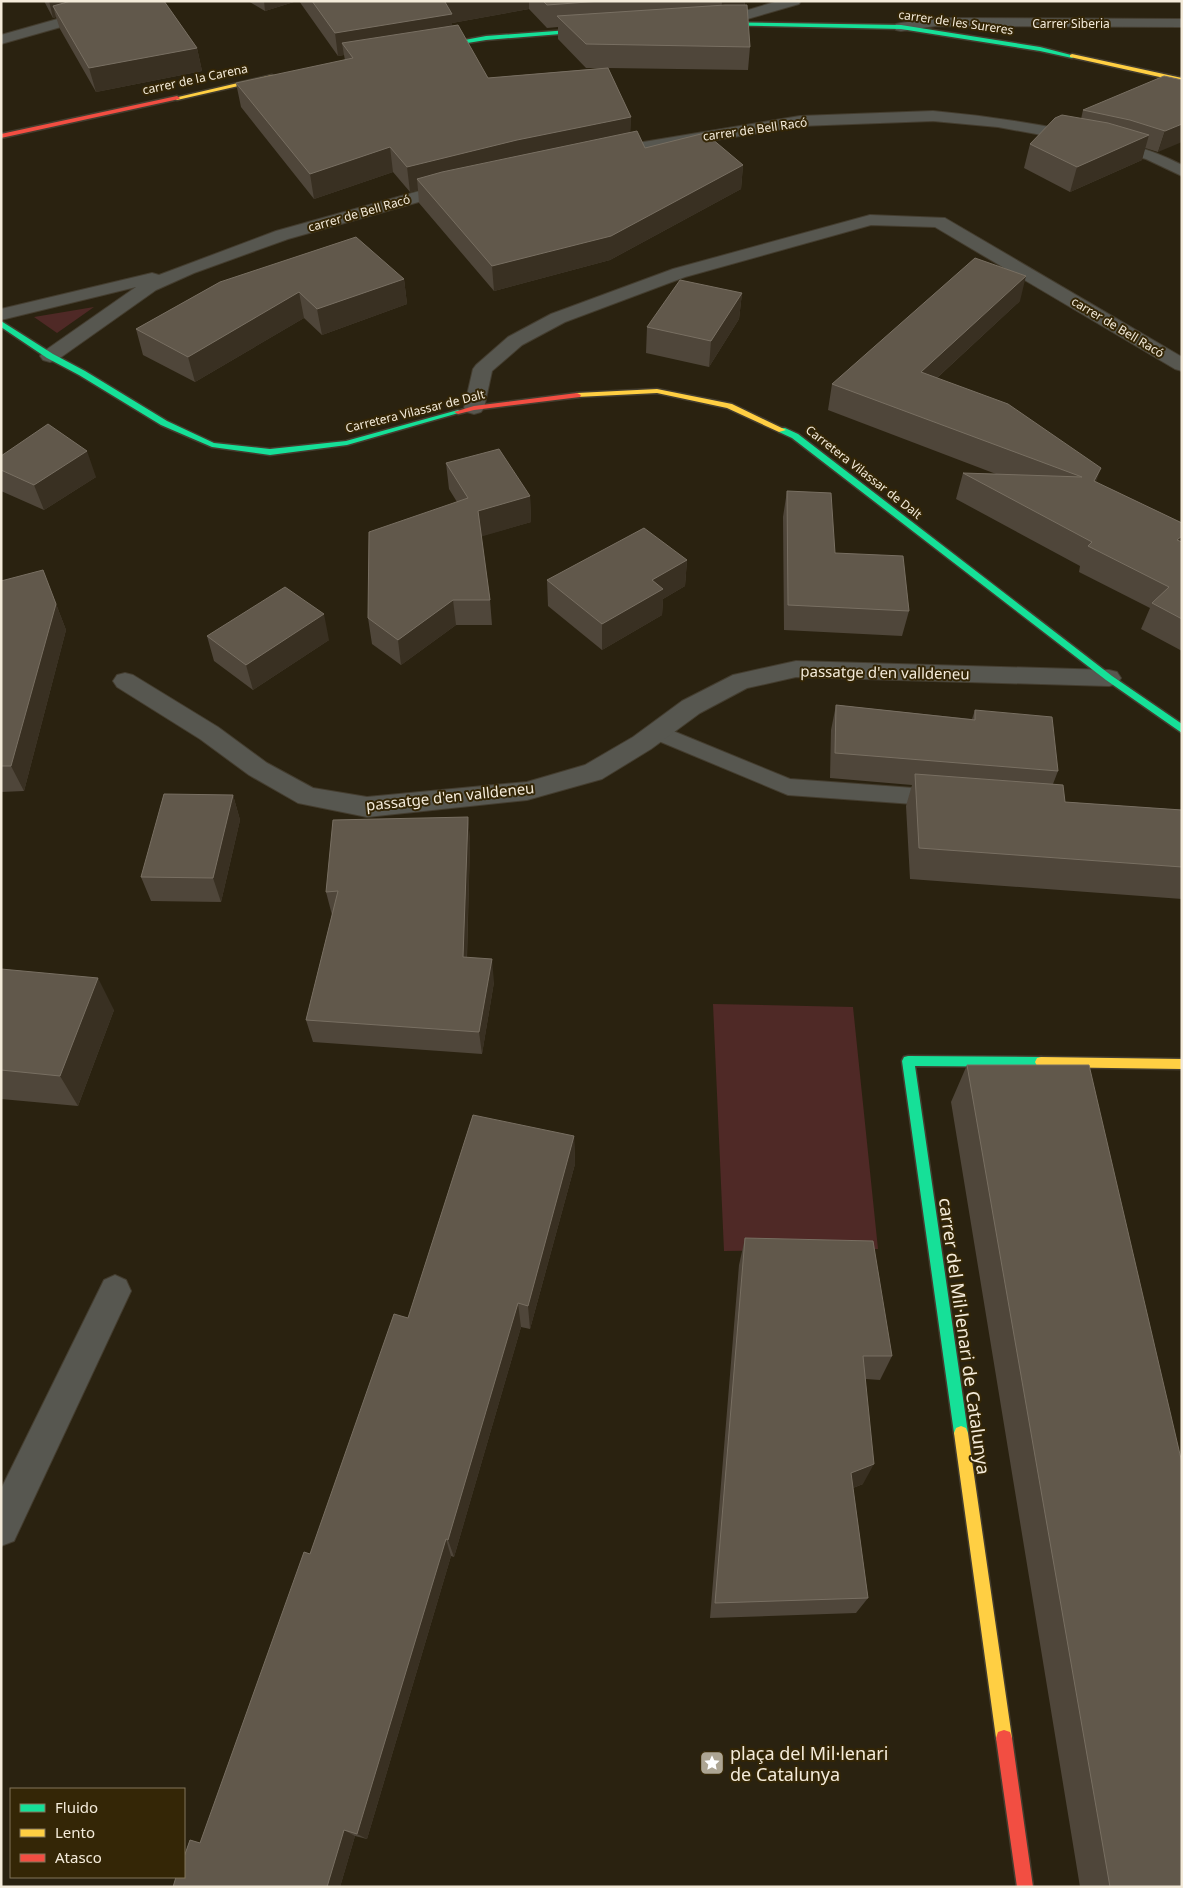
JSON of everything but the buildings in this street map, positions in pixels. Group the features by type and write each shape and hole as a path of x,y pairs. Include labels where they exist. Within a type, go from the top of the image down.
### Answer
{"street":[{"path":"1,40 137,1"},
{"path":"703,23 723,22 794,1"},
{"name":"carrer de les Sureres","path":"723,22 901,27 1040,49 1182,80"},
{"name":"Carrer Siberia","path":"901,27 936,22 1182,23"},
{"path":"419,49 486,38 604,30"},
{"name":"carrer de la Carena","path":"1,136 284,74"},
{"name":"carrer de Bell Racó","path":"589,157 800,121 932,116 998,122 1105,142 1152,156 1182,171"},
{"name":"carrer de Bell Racó","path":"50,356 150,286 188,269 282,235 441,190 469,184"},
{"name":"carrer de Bell Racó","path":"474,408 483,369 515,341 558,318 679,273 870,220 939,222 1182,365"},
{"name":"carrer de Bell Racó","path":"1,315 188,269"},
{"name":"Carretera Vilassar de Dalt","path":"1,323 50,356 82,373 164,423 212,445 270,452 347,444 474,408 570,395 657,391 729,406 795,436 1109,678 1182,729"},
{"name":"passatge d'en valldeneu","path":"124,681 209,733 258,769 307,796 367,807 527,791 593,772 642,743 691,707 741,681 796,669 1109,678"},
{"name":"carrer del Mil·lenari de Catalunya","path":"1025,1887 908,1061 1182,1064"},
{"path":"1,1528 114,1291"}],"lane":[{"path":"656,732 788,787 966,800"}],"shaded area":[{"path":"94,307 57,333 34,317"},
{"path":"713,1004 853,1007 878,1249 724,1251"}],"traffic: fast":[{"path":"711,23 901,27 1040,49 1072,56"},
{"path":"430,47 486,38 596,30"},
{"path":"1,323 50,356 82,373 164,423 212,445 270,452 347,443 458,412"},
{"path":"782,430 795,436 1109,678 1182,729"},
{"path":"961,1433 908,1061 1041,1062"}],"traffic: slow":[{"path":"1072,56 1182,80"},
{"path":"177,98 272,77"},
{"path":"577,395 657,391 729,406 782,430"},
{"path":"1041,1062 1182,1064"},
{"path":"961,1433 1004,1738"}],"traffic: jam":[{"path":"1,136 177,98"},
{"path":"458,412 474,408 577,395"},
{"path":"1004,1738 1025,1887"}],"place":[{"name":"plaça del Mil·lenari de Catalunya","path":"712,1763"}]}
